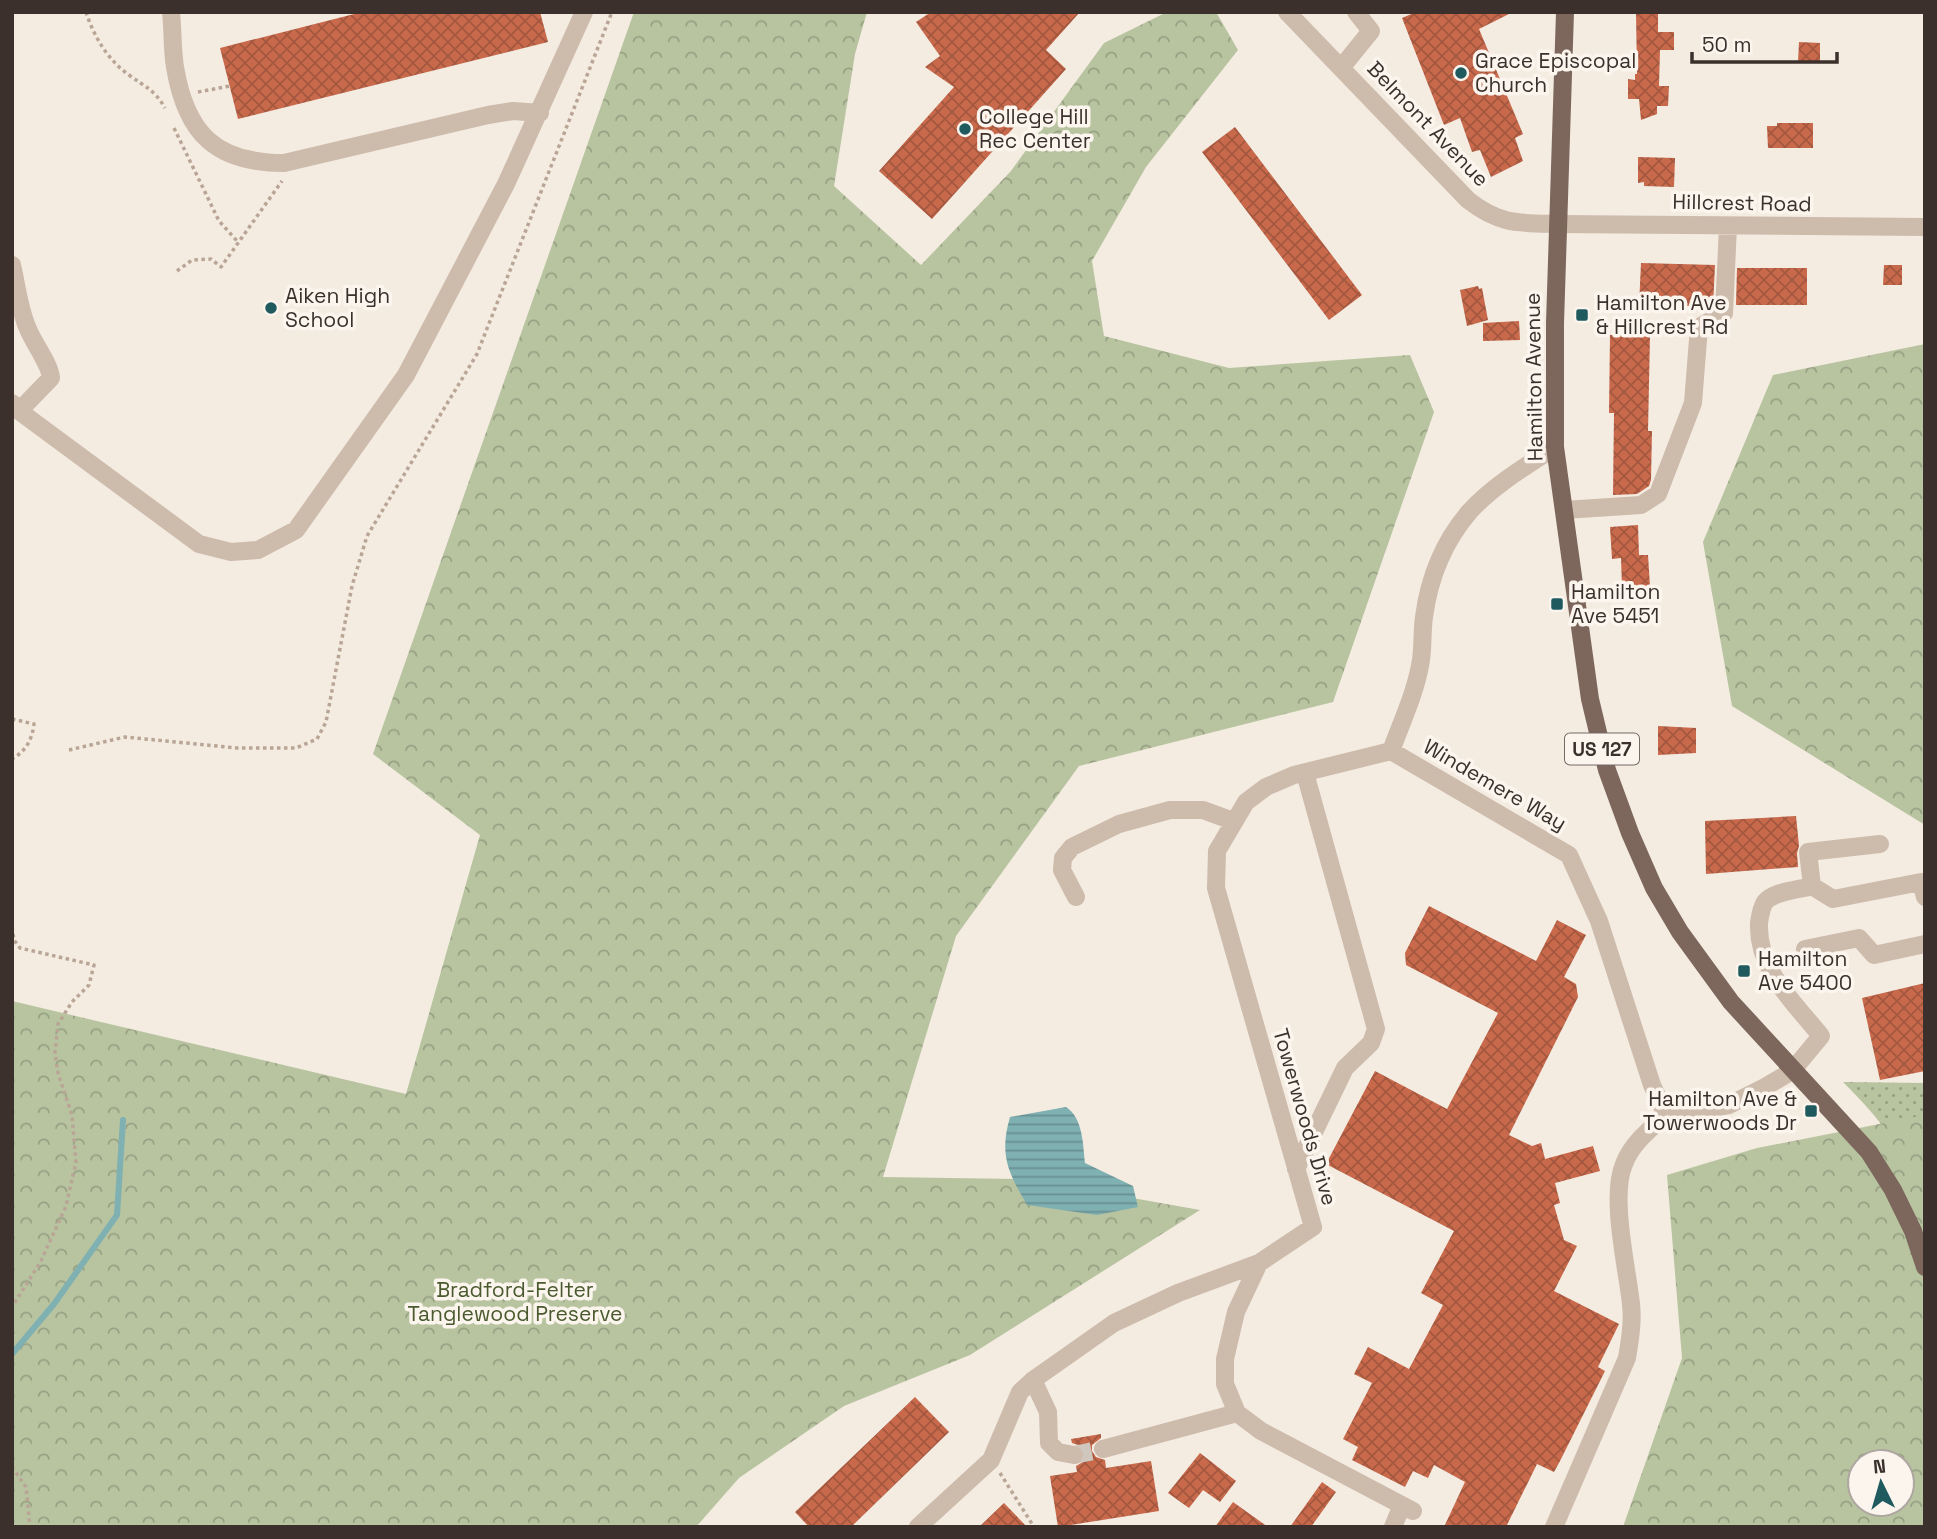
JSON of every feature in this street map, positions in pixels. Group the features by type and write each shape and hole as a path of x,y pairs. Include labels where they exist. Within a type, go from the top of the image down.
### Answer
{"main road":[{"name":"Hamilton Avenue","path":"1565,12 1554,378 1555,446 1590,699 1607,771 1654,888 1680,932 1731,1002 1869,1152 1893,1190 1913,1231 1925,1267"}],"street":[{"path":"171,12 175,66 182,95 196,126 213,145 239,159 284,163 488,115 513,111 540,113"},
{"path":"12,265 26,326 50,370 51,378 16,407 199,544 231,552 258,550 296,530 406,375 506,184 584,12"},
{"path":"1341,68 1371,32 1356,12"},
{"name":"Belmont Avenue","path":"1292,14 1341,68 1478,207 1494,218 1515,223 1558,224"},
{"name":"Hillcrest Road","path":"1558,224 1925,228"},
{"path":"1564,510 1642,505 1657,495 1693,403 1699,327 1724,313 1728,226"},
{"name":"Windemere Way","path":"1555,446 1510,476 1470,511 1447,545 1431,580 1414,691 1391,751 1569,855 1599,921 1652,1085 1666,1115"},
{"name":"Towerwoods Drive","path":"918,1527 991,1460 1020,1392 1032,1380 1114,1323 1178,1293 1259,1263 1313,1227 1216,888 1217,851 1246,802 1266,787 1305,773 1391,751"},
{"path":"1296,1169 1345,1068 1371,1044 1376,1029 1305,773"},
{"path":"1076,897 1062,870 1063,858 1072,847 1119,824 1170,810 1203,810 1233,821"},
{"path":"1812,886 1808,852 1880,844"},
{"path":"1554,1527 1627,1358 1632,1330 1620,1217 1624,1165 1642,1135 1666,1115 1729,1105 1792,1071 1821,1036 1776,980 1762,956 1759,931 1764,903 1773,897 1812,886 1833,899 1921,882 1925,897"},
{"path":"1805,949 1859,938 1874,955 1925,944"},
{"path":"1259,1263 1237,1312 1225,1359 1224,1384 1237,1413 1261,1431 1408,1508 1393,1527"},
{"path":"1032,1380 1048,1412 1049,1443 1058,1452 1074,1455"},
{"path":"1103,1450 1237,1413"}],"path":[{"path":"86,12 106,55 128,75 156,93 219,221 238,242"},
{"path":"69,750 125,737 249,748 296,748 317,739 326,722 352,586 367,536 477,354 608,29 612,12"},
{"path":"182,95 230,86"},
{"path":"177,271 192,260 211,259 221,267 285,177"},
{"path":"12,719 34,724 33,734 24,751 12,758"},
{"path":"12,927 14,940 20,948 94,965 89,985 72,1002 58,1024 55,1053 58,1073 72,1115 76,1162 66,1206 41,1261 12,1307"},
{"path":"991,1460 1034,1527"},
{"path":"12,1467 26,1487 30,1527"}],"green space":[{"name":"Bradford-Felter Tanglewood Preserve","path":"634,12 867,12 855,54 834,186 921,265 1011,171 1104,43 1167,12 1216,12 1238,50 1146,167 1092,261 1104,336 1229,368 1410,355 1434,412 1333,702 1079,766 956,936 883,1177 1026,1179 1200,1210 970,1355 844,1406 739,1478 696,1527 12,1527 12,1001 406,1094 480,835 373,754"},
{"path":"1925,344 1925,825 1732,706 1703,542 1773,375"},
{"path":"1843,1082 1925,1083 1925,1193 1889,1134"},
{"path":"1925,1115 1925,1527 1623,1527 1682,1358 1667,1175 1757,1148"}],"water":[{"path":"1066,1107 1079,1125 1085,1163 1133,1186 1138,1207 1097,1215 1027,1205 1007,1163 1005,1142 1010,1117"}],"building":[{"path":"362,12 540,12 548,42 238,119 220,48"},
{"name":"College Hill Rec Center","path":"931,12 1080,12 1046,50 1066,69 932,219 879,171 954,87 925,67 940,56 916,22"},
{"name":"Grace Episcopal Church","path":"1416,12 1513,12 1479,29 1523,134 1515,138 1523,161 1491,177 1480,150 1472,152 1460,118 1444,125 1402,18"},
{"path":"1636,12 1658,12 1658,32 1674,32 1674,50 1660,50 1659,86 1669,86 1668,106 1657,106 1657,114 1641,120 1639,99 1628,99 1628,79 1635,80 1637,74"},
{"path":"1799,42 1820,43 1820,62 1798,62"},
{"path":"1777,123 1813,123 1813,148 1768,148 1767,126 1777,126"},
{"path":"1235,127 1362,295 1329,320 1202,152"},
{"path":"1638,157 1675,158 1674,187 1644,186 1644,182 1638,183"},
{"path":"1641,263 1715,265 1713,306 1639,306"},
{"path":"1884,265 1902,265 1902,285 1883,285"},
{"path":"1737,268 1807,268 1807,305 1736,305"},
{"path":"1478,286 1479,289 1482,288 1488,320 1467,326 1460,290"},
{"path":"1519,321 1520,340 1483,341 1483,323"},
{"path":"1610,335 1650,335 1648,431 1652,431 1651,480 1649,486 1637,494 1613,495 1614,413 1609,413"},
{"path":"1638,525 1639,555 1648,555 1650,586 1622,587 1621,558 1612,559 1610,527"},
{"path":"1658,726 1696,728 1696,753 1658,755"},
{"path":"1796,816 1798,867 1706,874 1705,821"},
{"path":"1429,906 1536,961 1557,920 1586,935 1564,977 1576,984 1578,997 1509,1135 1532,1146 1541,1143 1545,1159 1593,1146 1600,1171 1555,1183 1560,1203 1554,1205 1564,1240 1577,1246 1554,1291 1619,1324 1598,1367 1605,1371 1554,1472 1537,1464 1506,1527 1444,1527 1465,1482 1434,1465 1428,1478 1413,1471 1405,1487 1352,1460 1358,1447 1343,1439 1372,1383 1354,1374 1368,1347 1409,1369 1443,1305 1421,1293 1454,1231 1326,1164 1375,1071 1447,1109 1498,1013 1406,965 1405,953"},
{"path":"1925,983 1925,1071 1880,1080 1862,998"},
{"path":"915,1397 949,1432 851,1527 809,1527 795,1512"},
{"path":"1101,1434 1101,1438 1092,1445 1092,1451 1096,1457 1105,1460 1106,1468 1151,1461 1159,1511 1058,1527 1050,1476 1077,1472 1076,1466 1083,1462 1084,1451 1081,1446 1072,1443 1071,1439"},
{"path":"1200,1453 1236,1481 1220,1502 1203,1490 1189,1508 1168,1493"},
{"path":"1322,1482 1336,1492 1311,1527 1290,1527"},
{"path":"1233,1502 1268,1527 1215,1527"},
{"path":"1004,1503 1027,1527 979,1527"}],"waterway":[{"path":"12,1354 54,1304 117,1215 123,1120"}],"tunnel":[{"path":"1074,1455 1103,1449"}],"place":[{"name":"Grace Episcopal Church","path":"1461,73"},
{"name":"College Hill Rec Center","path":"965,129"},
{"name":"Aiken High School","path":"271,308"},
{"name":"Hamilton Ave & Hillcrest Rd","path":"1582,315"},
{"name":"Hamilton Ave 5451","path":"1557,604"},
{"name":"Hamilton Ave 5400","path":"1744,971"},
{"name":"Hamilton Ave & Towerwoods Dr","path":"1811,1111"}]}
